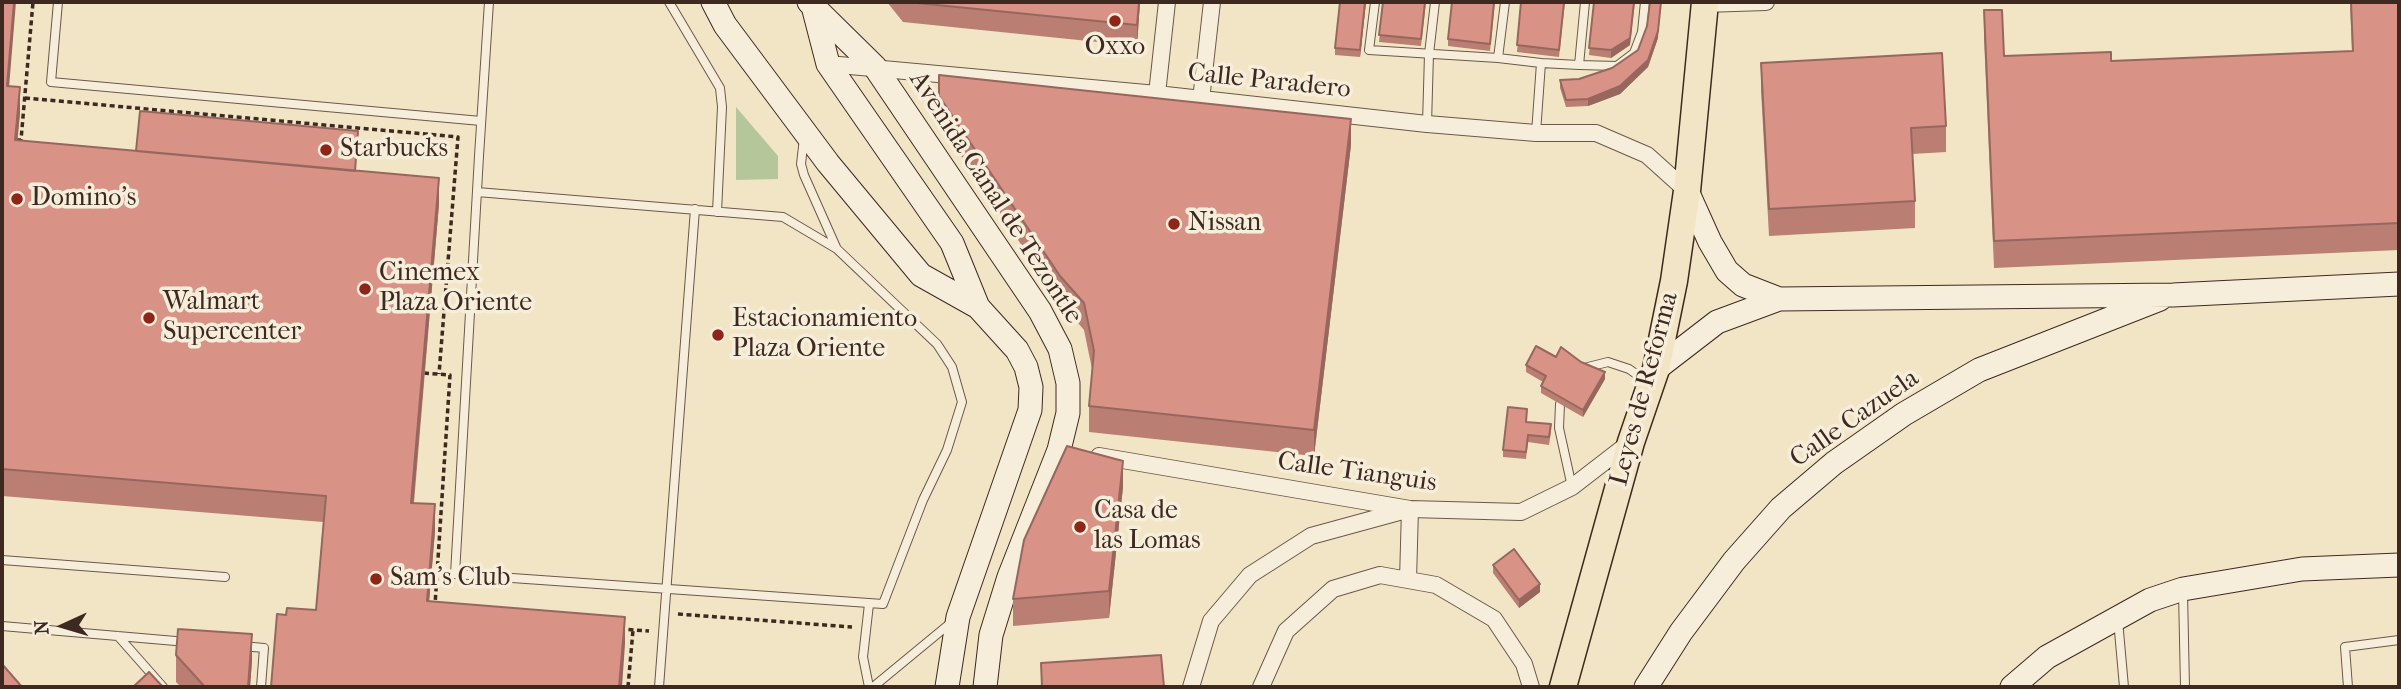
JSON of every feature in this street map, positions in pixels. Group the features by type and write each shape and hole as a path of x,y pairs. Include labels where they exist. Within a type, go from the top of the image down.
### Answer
{"main road":[{"name":"Avenida Canal de Tezontle","path":"713,2 725,25 805,132 921,275 978,306"},
{"name":"Avenida Canal de Tezontle","path":"811,3 828,64 952,243 978,306 1017,350 1026,367 1031,387 1030,410 958,617 947,687"},
{"name":"Avenida Canal de Tezontle","path":"811,3 875,67 1040,311 1060,349 1068,383 1072,452 1009,577 992,635 985,687"},
{"name":"Leyes de Reforma","path":"1563,687 1631,442 1653,377 1674,281 1687,191 1705,3"},
{"name":"Calle Cazuela","path":"1687,191 1710,243 1727,271 1742,285 1779,299"},
{"name":"Calle Cazuela","path":"1653,377 1717,322 1779,299 2173,295 2399,284"},
{"name":"Calle Cazuela","path":"1646,687 1681,632 1734,561 1781,508 1833,463 1904,414 1979,370 2060,336 2173,295"},
{"path":"2012,687 2047,657 2118,617 2183,589 2302,569 2399,565"}],"street":[{"path":"1157,94 1167,2"},
{"path":"1201,100 1212,2"},
{"path":"1705,3 1766,2"},
{"name":"Calle Paradero","path":"828,64 1157,94 1427,124 1536,133 1596,133 1647,155 1687,191"},
{"name":"Calle Tianguis","path":"1072,452 1410,509 1521,512 1572,487 1631,442"},
{"path":"1191,687 1211,621 1250,575 1311,536 1410,509 1408,580"},
{"path":"1261,687 1286,631 1333,589 1380,575 1436,585 1494,619 1524,664 1531,687"}],"lane":[{"path":"58,2 51,82 481,121"},
{"path":"477,191 783,216 837,249 937,344 952,367 962,402 947,450 923,500 883,604 454,574 481,121 489,2"},
{"path":"669,2 720,88 722,107 717,212"},
{"path":"1375,2 1369,50 1617,66 1634,53 1642,32 1645,2"},
{"path":"1427,124 1429,54 1435,2"},
{"path":"1498,58 1505,2"},
{"path":"1579,65 1585,2"},
{"path":"1536,133 1541,62"},
{"path":"805,132 802,164 804,175 837,249"},
{"path":"659,687 695,209"},
{"path":"1581,369 1608,362 1653,377"},
{"path":"1560,404 1559,428 1563,457 1572,487"},
{"path":"2,560 225,577"},
{"path":"2183,589 2185,687"},
{"path":"869,604 863,657 871,687 958,617"},
{"path":"2118,617 2124,687"},
{"path":"2,626 198,643"},
{"path":"118,636 163,687"},
{"path":"2348,687 2344,647 2399,640 2399,648"},
{"path":"237,646 264,648 261,687"}],"path":[{"path":"17,140 21,140 33,2"},
{"path":"25,98 458,137 439,374"},
{"path":"424,373 450,375 435,612"},
{"path":"666,613 866,628"},
{"path":"607,628 649,631"},
{"path":"628,687 633,630"}],"green space":[{"path":"736,107 778,156 778,179 736,180"}],"building":[{"path":"2,2 14,2 7,86 20,87 15,140 439,178 411,503 435,504 427,601 625,617 619,687 271,687 277,614 286,615 287,608 316,610 326,496 2,469"},
{"path":"907,2 1139,2 1137,25"},
{"path":"1340,2 1365,2 1360,50 1335,48"},
{"path":"1383,2 1425,2 1421,39 1379,35"},
{"path":"1452,2 1494,2 1490,44 1448,39"},
{"path":"1521,2 1564,2 1559,50 1517,45"},
{"path":"1594,2 1634,2 1630,38 1611,50 1589,48"},
{"path":"1650,2 1661,2 1658,31 1648,60 1620,86 1588,99 1566,100 1560,80 1579,79 1612,68 1638,50 1647,26"},
{"path":"2351,2 2399,2 2399,223 1994,241 1984,10 2002,10 2004,56 2111,52 2111,61 2353,51"},
{"path":"1942,53 1946,126 1911,128 1915,201 1769,209 1761,63"},
{"name":"Nissan","path":"939,75 1351,119 1314,430 1089,406 1094,351 1084,303 1060,276 939,96"},
{"path":"140,111 358,131 355,171 136,151"},
{"path":"1536,346 1556,357 1561,347 1581,362 1605,372 1583,410 1541,386 1546,376 1526,365"},
{"path":"1508,407 1527,409 1526,422 1551,424 1549,437 1528,435 1526,452 1503,450"},
{"name":"Casa de las Lomas","path":"1067,446 1123,461 1109,591 1013,599 1024,540"},
{"path":"1514,549 1540,584 1519,600 1493,565"},
{"path":"178,629 252,634 248,687 205,687 176,655"},
{"path":"1161,655 1164,687 1042,687 1041,663"},
{"path":"2,664 22,687 2,687"},
{"path":"149,672 163,687 133,687"}],"place":[{"name":"Oxxo","path":"1115,21"},
{"name":"Starbucks","path":"326,150"},
{"name":"Domino's","path":"17,199"},
{"name":"Nissan","path":"1174,224"},
{"name":"Cinemex Plaza Oriente","path":"365,289"},
{"name":"Walmart Supercenter","path":"149,318"},
{"name":"Estacionamiento Plaza Oriente","path":"718,335"},
{"name":"Casa de las Lomas","path":"1080,527"},
{"name":"Sam's Club","path":"376,579"}]}
